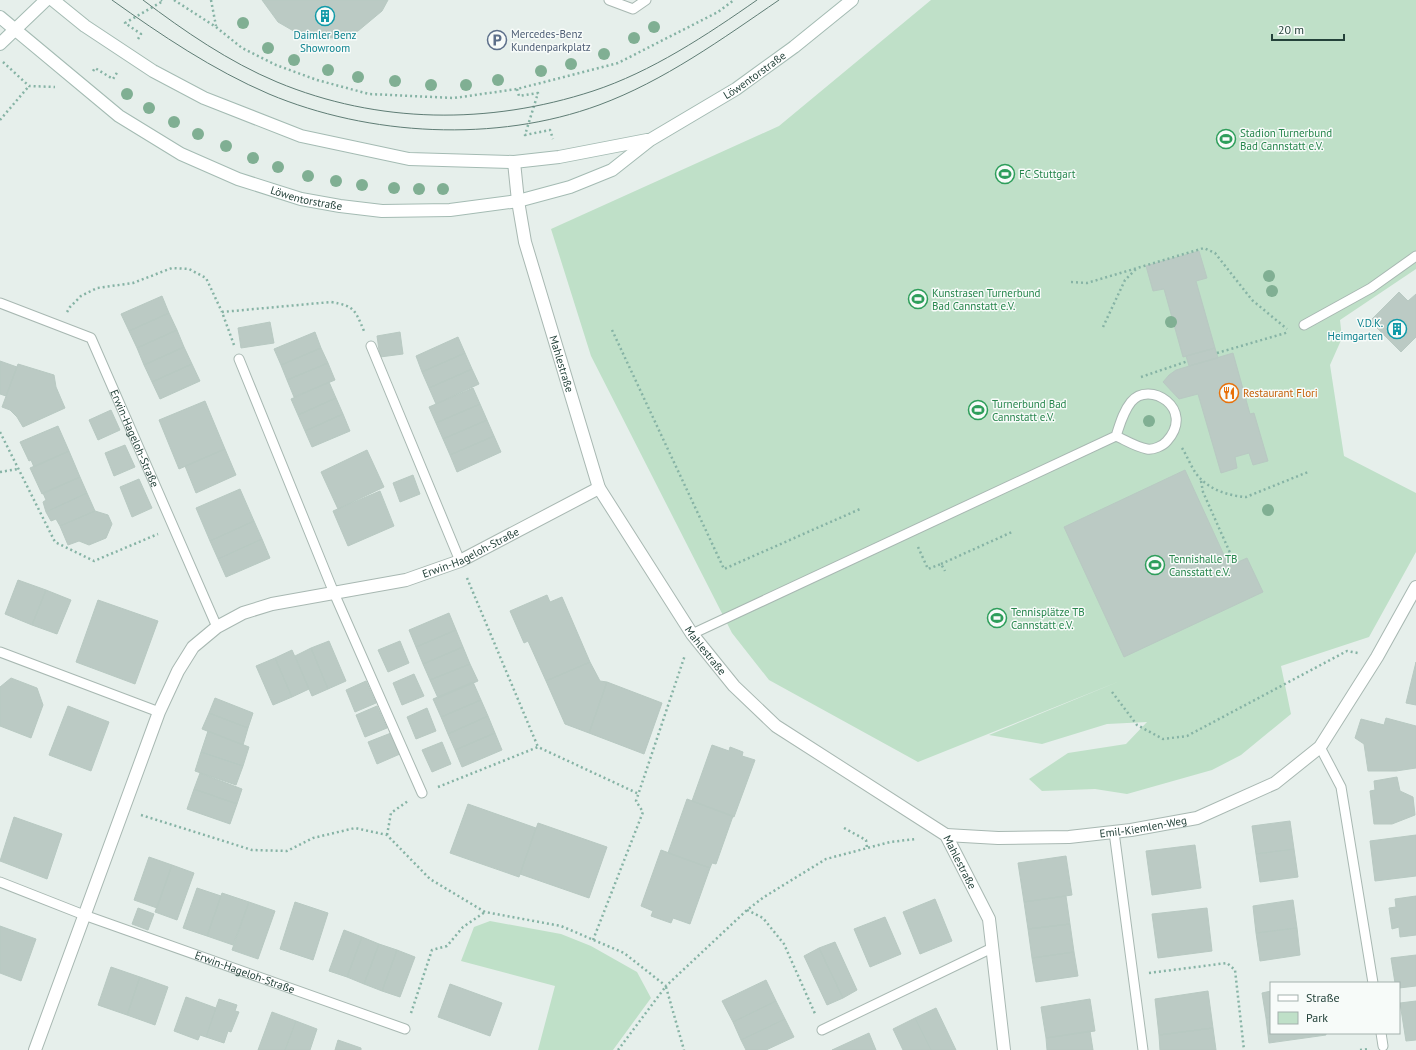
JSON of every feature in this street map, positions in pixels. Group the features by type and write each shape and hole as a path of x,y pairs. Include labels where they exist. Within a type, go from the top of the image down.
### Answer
{"street":[{"path":"0,44 46,0"},
{"name":"Löwentorstraße","path":"54,0 85,26 128,56 204,98 301,136 409,159 514,162 559,157 650,140"},
{"name":"Löwentorstraße","path":"0,17 119,116 180,154 238,179 301,199 340,206 382,211 450,210 518,201 570,187 612,170 650,140 736,89 794,47 852,0"},
{"name":"Mahlestraße","path":"514,162 518,201 525,242 599,488 692,634 734,686 776,726 946,835 989,919 1004,1050"},
{"name":"Erwin-Hageloh-Straße","path":"35,1050 159,712 178,671 193,647 217,627 243,612 272,604 406,580 460,561 599,488"},
{"name":"Emil-Kiemlen-Weg","path":"946,835 998,838 1045,837 1114,832 1197,818 1275,782 1320,747 1377,657 1416,587"}],"lane":[{"path":"609,0 633,9 646,0"},
{"path":"1304,325 1371,288 1416,256"},
{"name":"Erwin-Hageloh-Straße","path":"0,303 91,338 217,627"},
{"path":"371,346 460,561"},
{"path":"238,358 334,593 422,793"},
{"path":"692,634 1116,436 1123,415 1132,401 1142,395 1155,395 1166,400 1174,409 1177,422 1174,433 1164,445 1148,449 1116,436"},
{"path":"0,652 159,712"},
{"path":"1320,747 1341,787 1373,982"},
{"path":"1114,832 1143,1050"},
{"name":"Erwin-Hageloh-Straße","path":"0,882 84,915 405,1029"},
{"path":"822,1030 992,948"},
{"path":"1381,1034 1383,1046"}],"path":[{"path":"0,59 29,86 54,87 70,97 95,68 113,79 141,34 125,23 163,1 161,0"},
{"path":"174,0 216,27 242,48 276,65 317,80 369,94 454,98 517,89 618,63 718,12 734,0"},
{"path":"211,0 216,27"},
{"path":"0,120 29,86"},
{"path":"517,89 519,96 538,93 525,136 550,130 559,157"},
{"path":"1070,282 1087,283 1139,266 1204,248 1215,253 1252,300 1291,332 1217,353"},
{"path":"1103,327 1125,280 1139,266"},
{"path":"60,327 70,306 81,296 97,288 133,283 172,268 189,269 206,278 222,312 238,358"},
{"path":"222,312 331,302 347,304 355,309 371,346"},
{"path":"612,330 724,569 860,509"},
{"path":"1140,377 1188,361"},
{"path":"0,432 55,542 94,561 174,527"},
{"path":"1174,433 1201,480 1203,492 1235,564"},
{"path":"0,472 18,469"},
{"path":"1201,480 1224,493 1246,497 1308,472"},
{"path":"923,558 928,569 1012,532"},
{"path":"460,561 538,747 639,794"},
{"path":"941,564 945,571"},
{"path":"593,940 642,812 636,801 692,634"},
{"path":"1112,692 1137,725 1163,739 1187,736 1347,651 1377,657"},
{"path":"387,835 391,813 404,803 422,793 538,747"},
{"path":"124,810 252,850 287,851 313,838 355,828 387,835 430,879 485,912 561,926 624,953 666,986 684,1050"},
{"path":"844,828 866,840 867,848"},
{"path":"618,1050 666,986 747,910 764,897 826,859 890,842 946,835"},
{"path":"747,910 763,918 784,944 822,1030"},
{"path":"405,1029 432,950 447,946 463,927 485,912"},
{"path":"1133,975 1226,962 1235,970 1244,1050"}],"green space":[{"name":"Turnerbund Bad Cannstatt e.V.","path":"931,0 1416,0 1416,269 1340,320 1342,338 1330,365 1344,456 1416,493 1416,552 1369,637 1281,666 1291,714 1241,755 1212,770 1127,794 1095,789 1042,791 1029,779 1068,753 1126,744 1147,722 1107,724 1042,744 989,735 1120,681 918,762 769,680 732,633 591,356 551,229 779,126"},
{"path":"490,921 561,934 591,946 637,972 651,998 613,1050 538,1050 555,986 461,961 474,927"}],"building":[{"name":"Daimler Benz Showroom","path":"262,0 388,0 382,11 358,31 335,38 304,37 278,22"},
{"path":"1199,251 1207,278 1196,281 1215,348 1183,357 1164,289 1153,291 1146,266"},
{"name":"V.D.K. Heimgarten","path":"1399,292 1408,301 1416,294 1416,337 1401,352 1370,321"},
{"path":"162,296 169,313 129,331 121,314"},
{"path":"169,313 177,330 137,348 129,331"},
{"path":"270,322 274,343 241,348 238,328"},
{"path":"177,330 184,347 144,365 137,348"},
{"path":"315,332 321,348 281,365 274,349"},
{"path":"400,332 403,354 380,357 377,336"},
{"path":"458,337 465,353 422,372 416,356"},
{"path":"184,347 192,364 152,382 144,365"},
{"path":"321,348 328,363 287,380 281,365"},
{"path":"1215,348 1218,358 1189,366 1186,356"},
{"path":"465,353 472,369 429,388 422,372"},
{"path":"1233,353 1250,414 1254,413 1268,461 1253,465 1249,453 1235,457 1237,468 1221,473 1198,394 1179,399 1163,382 1176,370"},
{"path":"0,361 17,367 6,396 0,394"},
{"path":"328,363 335,380 294,397 287,380"},
{"path":"18,364 54,375 56,387 65,408 23,427 17,417 10,410 2,407"},
{"path":"192,364 200,381 160,399 152,382"},
{"path":"472,369 479,384 436,404 429,388"},
{"path":"329,382 336,398 298,415 291,399"},
{"path":"473,388 480,404 436,423 429,407"},
{"path":"336,398 343,414 305,431 298,415"},
{"path":"205,401 225,449 179,469 159,420"},
{"path":"480,404 487,420 443,439 436,423"},
{"path":"111,410 120,430 98,440 89,420"},
{"path":"343,414 350,431 312,447 305,431"},
{"path":"487,420 494,436 450,455 443,439"},
{"path":"58,426 69,451 34,467 31,460 29,461 20,442"},
{"path":"494,436 501,452 457,472 450,455"},
{"path":"125,445 135,467 114,476 105,453"},
{"path":"225,449 236,475 196,493 185,466"},
{"path":"367,450 384,487 338,509 321,472"},
{"path":"69,451 80,477 42,494 30,468"},
{"name":"Tennishalle TB Cansstatt e.V.","path":"1185,470 1229,566 1247,558 1263,592 1124,657 1064,527"},
{"path":"413,475 420,494 400,502 393,483"},
{"path":"80,477 87,493 46,512 43,502 46,500 43,493"},
{"path":"139,479 152,508 132,517 120,487"},
{"path":"240,489 254,521 210,541 196,508"},
{"path":"380,491 394,526 348,546 333,511"},
{"path":"87,493 95,511 60,526 56,519 51,521 46,512"},
{"path":"95,511 108,515 112,524 106,538 89,545 79,541 68,545 60,526"},
{"path":"254,521 262,539 218,559 210,541"},
{"path":"262,539 270,558 226,577 218,559"},
{"path":"18,580 46,590 32,625 5,614"},
{"path":"46,590 71,600 57,634 32,625"},
{"path":"547,595 550,602 562,597 590,662 546,681 528,641 524,643 510,611"},
{"path":"98,600 158,621 135,684 76,662"},
{"path":"449,613 456,630 416,647 409,630"},
{"path":"456,630 463,647 423,664 416,647"},
{"path":"329,641 346,681 328,689 311,648"},
{"path":"400,641 409,663 388,672 378,650"},
{"path":"463,647 470,664 430,680 423,664"},
{"path":"311,648 328,689 312,696 295,656"},
{"path":"292,650 309,689 292,697 275,658"},
{"path":"275,658 292,697 273,705 256,666"},
{"path":"590,662 600,681 607,682 589,733 565,724 546,681"},
{"path":"1416,662 1416,705 1406,703"},
{"path":"470,664 478,681 438,698 430,680"},
{"path":"414,674 424,696 402,705 393,683"},
{"path":"11,678 37,688 43,705 31,738 0,726 0,687"},
{"path":"366,681 376,703 355,712 346,690"},
{"path":"473,682 481,700 441,717 433,699"},
{"path":"607,682 662,703 644,754 589,733"},
{"path":"215,698 253,713 248,728 209,713"},
{"path":"481,700 488,716 448,734 441,717"},
{"path":"68,706 109,722 91,771 49,755"},
{"path":"377,706 387,728 365,737 356,715"},
{"path":"427,708 436,731 416,739 407,717"},
{"path":"209,713 248,728 243,745 202,729"},
{"path":"488,716 495,733 455,750 448,734"},
{"path":"1386,718 1416,726 1416,768 1396,771 1368,771 1364,744 1355,738 1361,719 1384,725"},
{"path":"208,731 249,747 243,766 201,752"},
{"path":"391,733 400,754 377,764 368,742"},
{"path":"495,733 502,750 462,767 455,750"},
{"path":"442,742 451,764 432,772 422,750"},
{"path":"712,745 729,751 730,747 743,752 742,756 755,760 734,817 692,801"},
{"path":"201,752 243,766 236,785 195,771"},
{"path":"200,773 242,789 237,804 194,789"},
{"path":"1397,777 1400,791 1413,797 1415,815 1392,824 1374,824 1370,791 1375,790 1374,781"},
{"path":"194,789 237,804 230,824 187,809"},
{"path":"687,799 733,816 716,864 712,863 710,868 668,853"},
{"path":"468,804 536,828 519,877 450,853"},
{"path":"14,817 62,834 47,879 0,861"},
{"path":"1290,821 1294,849 1256,854 1252,826"},
{"path":"538,823 607,847 589,898 520,874"},
{"path":"1416,835 1416,876 1375,881 1370,841"},
{"path":"1195,845 1201,888 1152,895 1146,851"},
{"path":"1294,849 1298,877 1260,882 1256,854"},
{"path":"661,850 710,868 690,924 673,918 671,923 651,916 653,911 641,906"},
{"path":"1066,856 1072,895 1024,902 1018,863"},
{"path":"149,857 172,865 157,908 134,900"},
{"path":"172,865 194,873 177,920 155,912"},
{"path":"197,888 221,896 207,936 183,928"},
{"path":"222,893 249,902 233,945 207,936"},
{"path":"1066,896 1070,924 1028,929 1024,902"},
{"path":"1416,896 1416,935 1400,937 1399,927 1392,929 1389,908 1396,907 1395,899"},
{"path":"935,899 952,941 920,954 903,912"},
{"path":"1293,900 1297,928 1256,933 1253,906"},
{"path":"249,902 275,911 258,959 232,950"},
{"path":"295,902 328,913 313,960 280,949"},
{"path":"138,908 154,914 148,930 132,924"},
{"path":"1207,908 1212,951 1158,958 1152,914"},
{"path":"885,917 901,954 870,967 854,929"},
{"path":"1070,924 1074,952 1032,958 1028,929"},
{"path":"0,926 36,939 21,981 0,973"},
{"path":"1297,928 1300,955 1260,961 1256,933"},
{"path":"344,930 362,937 347,977 329,971"},
{"path":"362,937 379,944 364,984 347,977"},
{"path":"835,942 857,990 843,998 819,948"},
{"path":"379,944 397,950 382,991 364,984"},
{"path":"819,948 843,998 827,1005 804,956"},
{"path":"397,950 415,957 400,997 382,991"},
{"path":"1074,952 1078,976 1036,982 1032,958"},
{"path":"1416,955 1416,986 1400,988 1400,982 1395,982 1391,958"},
{"path":"111,967 140,977 127,1015 98,1005"},
{"path":"140,977 168,987 155,1025 127,1015"},
{"path":"766,980 776,1001 733,1022 722,1001"},
{"path":"450,984 502,1003 490,1036 438,1017"},
{"path":"1208,991 1213,1028 1159,1035 1155,999"},
{"path":"1270,991 1270,1017 1266,1018 1262,993"},
{"path":"186,997 216,1008 206,1037 200,1035 198,1040 174,1031"},
{"path":"219,999 237,1005 235,1011 239,1012 231,1032 228,1031 224,1043 206,1037"},
{"path":"1090,999 1095,1031 1046,1038 1041,1007"},
{"path":"776,1001 785,1019 741,1040 733,1022"},
{"path":"1416,1001 1416,1040 1406,1041 1400,1003"},
{"path":"936,1008 956,1050 931,1050 915,1018"},
{"path":"272,1012 296,1021 285,1050 258,1050"},
{"path":"1270,1017 1270,1034 1326,1035 1269,1043 1266,1018"},
{"path":"915,1018 931,1050 903,1050 893,1029"},
{"path":"785,1019 794,1037 766,1050 746,1050 741,1040"},
{"path":"296,1021 317,1029 310,1050 285,1050"},
{"path":"1213,1028 1216,1050 1160,1050 1159,1035"},
{"path":"1090,1031 1093,1050 1047,1050 1046,1038"},
{"path":"869,1033 876,1050 832,1050"},
{"path":"338,1040 361,1048 361,1050 335,1050"}],"tram line":[{"path":"112,0 149,26 208,63 248,85 269,94 308,108 348,119 390,126 433,130 476,129 518,125 559,117 599,105 647,84 669,72 714,44 779,0"},
{"path":"143,0 207,45 259,74 277,82 315,96 354,106 394,112 434,115 474,114 514,110 554,102 593,91 636,74 678,52 757,0"}],"place":[{"name":"Daimler Benz Showroom","path":"325,16"},
{"name":"Mercedes-Benz Kundenparkplatz","path":"497,40"},
{"name":"Stadion Turnerbund Bad Cannstatt e.V.","path":"1226,139"},
{"name":"FC Stuttgart","path":"1005,174"},
{"name":"Kunstrasen Turnerbund Bad Cannstatt e.V.","path":"918,299"},
{"name":"V.D.K. Heimgarten","path":"1397,329"},
{"name":"Restaurant Flori","path":"1229,393"},
{"name":"Turnerbund Bad Cannstatt e.V.","path":"978,410"},
{"name":"Tennishalle TB Cansstatt e.V.","path":"1155,565"},
{"name":"Tennisplätze TB Cannstatt e.V.","path":"997,618"}]}
